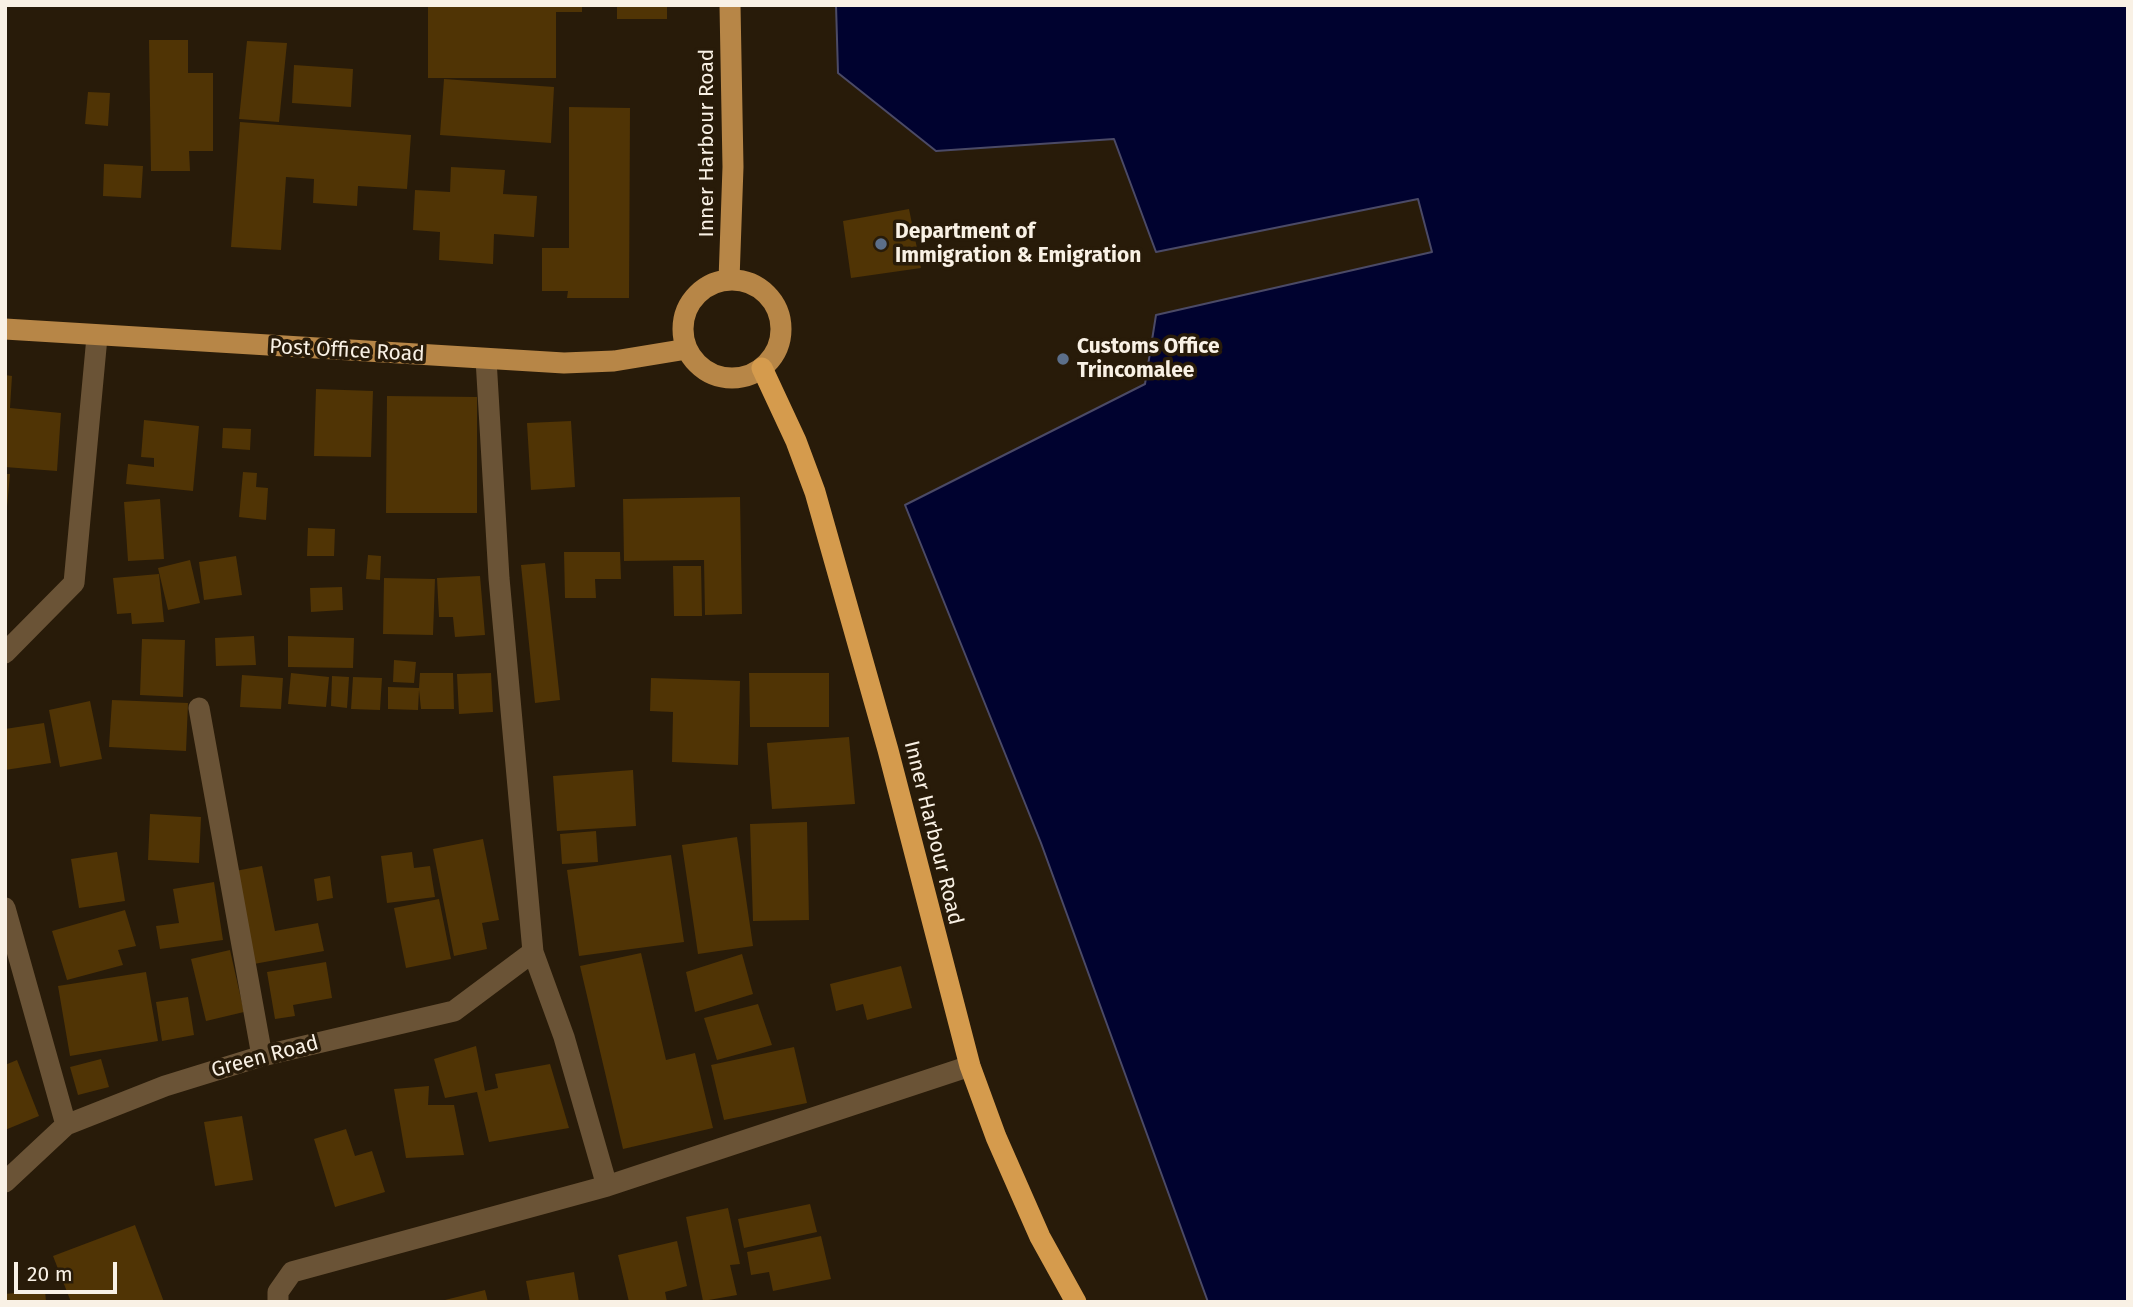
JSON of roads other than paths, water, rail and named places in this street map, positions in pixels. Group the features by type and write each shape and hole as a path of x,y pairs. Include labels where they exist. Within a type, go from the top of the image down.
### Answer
{"highway":[{"name":"Inner Harbour Road","path":"762,368 796,441 815,492 884,737 970,1066 996,1137 1034,1225 1076,1302"}],"main road":[{"name":"Inner Harbour Road","path":"729,280 733,167 730,5"},
{"path":"729,280 754,285 764,292 778,312 781,337 771,360 748,375 720,377 706,370 687,349 684,318 690,303 714,283 729,280"},
{"name":"Post Office Road","path":"5,329 97,337 564,363 614,361 687,349"}],"street":[{"path":"5,653 74,583 97,337"},
{"path":"486,359 499,578 533,952 565,1037 607,1186"},
{"path":"199,708 262,1056"},
{"path":"5,908 66,1125"},
{"name":"Green Road","path":"5,1182 66,1125 166,1086 262,1056 454,1011 533,952"},
{"path":"278,1302 278,1292 292,1272 607,1186 970,1066"}],"water":[{"path":"836,5 2128,5 2128,1302 1208,1302 1041,843 905,505 1145,384 1156,315 1432,252 1418,199 1156,252 1114,139 936,151 838,73"}],"place":[{"name":"Department of Immigration & Emigration","path":"881,244"},
{"name":"Customs Office Trincomalee","path":"1063,359"}]}
